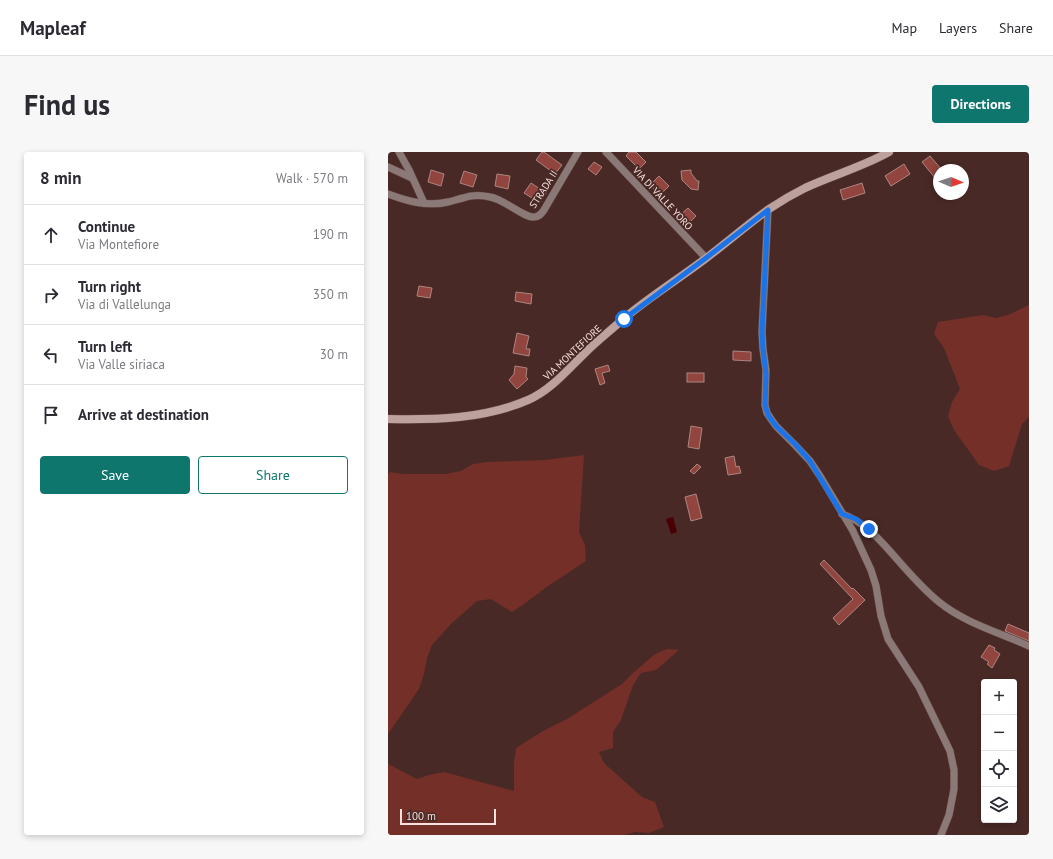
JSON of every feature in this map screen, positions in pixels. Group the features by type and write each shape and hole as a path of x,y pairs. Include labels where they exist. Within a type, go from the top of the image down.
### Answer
{"main road":[{"name":"VIA MONTEFIORE","path":"388,419 437,419 469,416 500,409 529,399 543,392 555,383 586,352 624,319 768,210 802,190 857,168 889,152"}],"street":[{"path":"399,152 424,203"},
{"name":"STRADA II","path":"388,194 407,201 424,203 447,203 474,196 493,197 503,201 527,216 538,216 544,210 578,152"},
{"name":"VIA DI VALLE YORO","path":"606,152 706,258"},
{"path":"388,166 412,178"},
{"path":"768,210 762,332 766,370 766,410 771,419 810,461 860,546 871,570 876,586 882,620 888,639 921,690 946,741 952,757 954,777 953,795 948,819 941,835"},
{"path":"842,514 859,521 874,534 922,587 954,613 966,620 1029,646"}],"shaded area":[{"path":"1029,305 1029,417 1022,424 1009,466 994,471 979,465 954,430 948,416 952,402 960,389 944,348 934,334 938,322 983,315 996,318 1008,315"},
{"path":"584,455 579,532 585,545 586,561 512,612 491,599 477,601 452,623 432,645 419,689 388,734 388,474 390,472 404,474 446,474 461,471 473,464 487,462 545,460"},
{"path":"673,517 677,532 671,534 666,519"},
{"path":"667,649 679,650 656,670 641,673 633,685 621,720 613,732 613,748 599,752 604,763 642,797 655,802 664,827 649,833 635,832 625,835 388,835 388,764 417,779 444,772 514,791 514,763 516,748 543,731 567,719 622,684 655,654"}],"building":[{"path":"542,152 562,165 555,174 536,160"},
{"path":"629,152 636,152 646,162 639,169 626,156"},
{"path":"930,156 937,164 933,164 933,176 922,162"},
{"path":"594,162 602,167 596,175 588,169"},
{"path":"904,164 910,174 891,186 885,176"},
{"path":"431,170 444,174 441,186 428,182"},
{"path":"691,170 691,173 697,181 699,181 698,190 691,189 682,180 681,171"},
{"path":"464,171 477,175 473,187 460,183"},
{"path":"497,174 510,176 508,189 495,186"},
{"path":"659,176 669,186 660,195 650,185"},
{"path":"531,183 546,193 540,203 524,193"},
{"path":"862,183 865,193 843,200 840,190"},
{"path":"688,208 696,216 687,225 679,216"},
{"path":"419,286 432,288 430,298 417,296"},
{"path":"516,292 532,294 531,304 515,301"},
{"path":"517,333 529,336 526,349 530,349 529,356 513,353"},
{"path":"733,351 751,352 751,361 733,360"},
{"path":"608,365 610,371 602,373 605,383 600,385 595,369"},
{"path":"515,366 527,368 526,377 528,379 517,389 509,380 514,374"},
{"path":"687,373 704,373 704,382 687,382"},
{"path":"691,426 702,428 699,449 688,447"},
{"path":"734,456 736,467 739,466 741,473 728,475 725,458"},
{"path":"697,464 701,467 694,474 690,471"},
{"path":"696,494 702,518 691,521 685,497"},
{"path":"824,560 852,589 853,588 865,600 839,625 833,618 853,599 820,564"},
{"path":"1008,624 1029,633 1029,641 1005,631"},
{"path":"989,645 995,648 994,650 1000,654 992,668 987,664 989,662 981,657"}],"route":[{"path":"624,319 768,210 762,332 766,370 766,410 768,415 781,431 810,461 842,514 856,519 869,529"}]}
